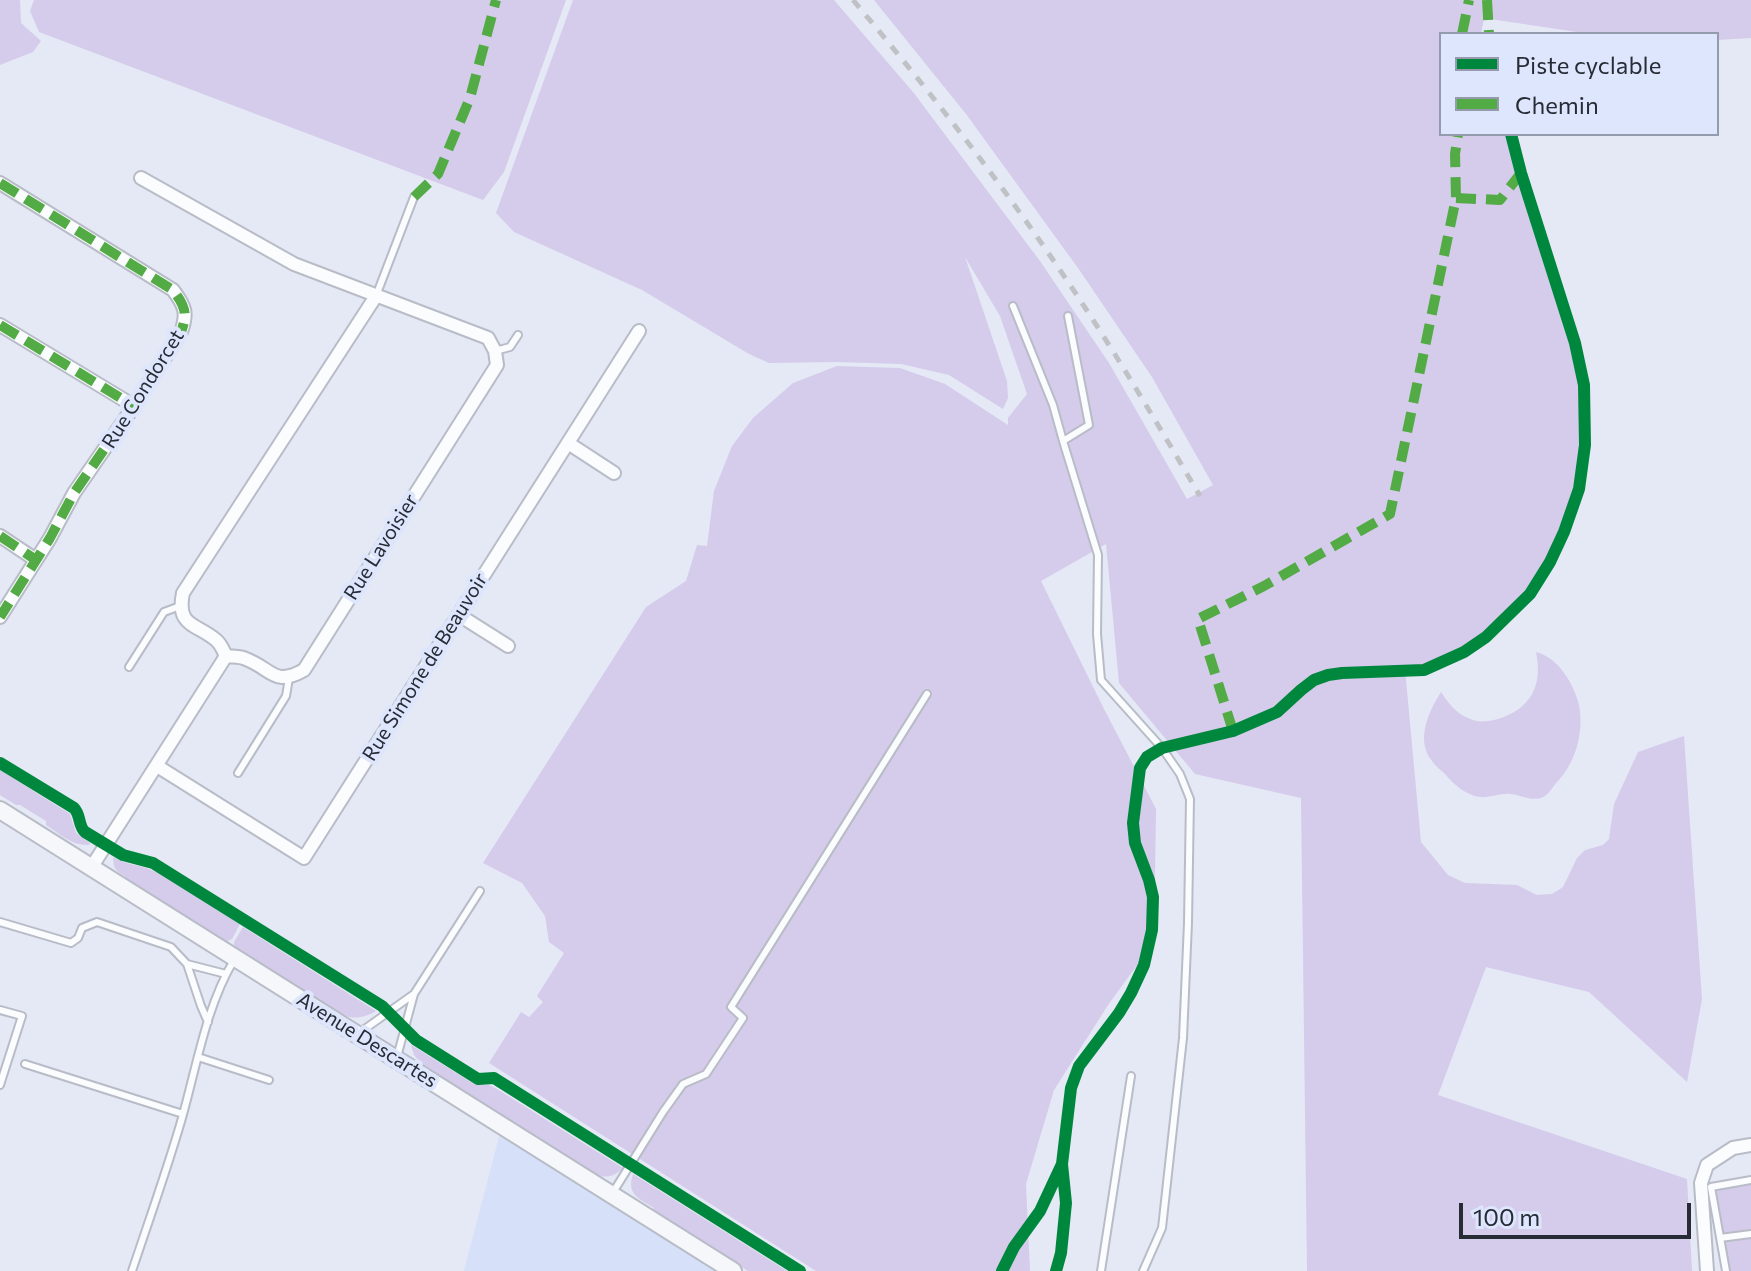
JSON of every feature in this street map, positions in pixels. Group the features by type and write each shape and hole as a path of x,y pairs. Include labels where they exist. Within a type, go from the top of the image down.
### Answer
{"main road":[{"name":"Avenue Descartes","path":"0,810 733,1271"}],"street":[{"path":"141,178 294,264 488,338 495,351"},
{"name":"Rue Condorcet","path":"0,183 173,290 183,304 186,318 181,332 74,493 0,617"},
{"path":"226,656 219,641 186,621 180,606 183,593 376,296"},
{"path":"0,325 134,406"},
{"name":"Rue Simone de Beauvoir","path":"157,766 304,858 639,331"},
{"name":"Rue Lavoisier","path":"289,678 304,670 497,365 495,351"},
{"path":"568,443 614,473"},
{"path":"0,536 36,560"},
{"path":"459,615 508,646"},
{"path":"226,656 243,657 275,676 289,678"},
{"path":"91,868 226,656"},
{"path":"1707,1271 1701,1183 1707,1165 1733,1148 1751,1145"}],"lane":[{"path":"376,296 414,197"},
{"path":"1013,306 1053,405 1098,555 1097,634 1101,680 1162,748 1180,774 1190,799 1183,1038 1162,1228 1143,1271"},
{"path":"1063,441 1089,425 1068,316"},
{"path":"495,351 510,347 518,335"},
{"path":"129,667 164,612 180,606"},
{"path":"238,773 286,696 289,678"},
{"path":"612,1195 676,1093 683,1084 706,1074 743,1018 731,1007 927,694"},
{"path":"397,1059 414,994 480,891"},
{"path":"0,922 71,943 78,938 82,928 97,922 171,947 187,964 208,1022"},
{"path":"132,1271 183,1114 208,1022 235,958"},
{"path":"187,964 226,974"},
{"path":"358,1034 414,994"},
{"path":"0,1010 22,1016 1,1081"},
{"path":"198,1057 269,1080"},
{"path":"25,1064 183,1114"},
{"path":"1101,1271 1131,1076"},
{"path":"1726,1271 1711,1187 1751,1180"},
{"path":"1720,1238 1751,1234"}],"shaded area":[{"path":"0,0 20,0 21,23 41,41 33,52 0,65"},
{"path":"34,0 566,0 504,172 483,200 39,32 30,11"},
{"path":"573,0 834,0 913,92 1040,261 1109,363 1187,499 1213,485 1152,377 1078,268 966,114 874,0 1751,0 1751,38 1719,40 1719,32 1577,32 1484,18 1481,32 1439,32 1439,136 1509,136 1572,345 1582,403 1581,450 1572,496 1564,518 1530,588 1506,614 1467,645 1438,660 1405,669 1421,842 1448,875 1465,883 1517,885 1537,895 1552,894 1563,887 1577,858 1585,850 1603,845 1609,839 1614,804 1638,752 1684,736 1702,999 1687,1082 1589,992 1486,967 1438,1095 1687,1179 1692,1271 1307,1271 1301,798 1195,774 1119,683 1106,544 1041,581 1156,809 1154,942 1108,1005 1054,1090 1026,1184 1030,1271 816,1271 489,1063 521,1012 529,1017 543,1002 537,996 564,953 549,942 545,916 522,883 483,863 646,607 686,581 697,545 707,546 714,491 732,446 753,418 793,383 837,366 900,368 945,384 1008,425 1008,418 1027,394 1000,316 965,257 1007,381 1008,398 1003,409 949,375 901,364 769,363 642,290 514,232 496,213"},
{"path":"1536,652 1551,659 1563,671 1578,701 1580,733 1575,754 1565,773 1541,798 1470,794 1452,782 1427,753 1424,735 1432,708 1441,692 1449,704 1472,720 1486,721 1509,715 1526,702 1536,685"},
{"path":"0,770 70,814 76,833 89,845 66,839 46,825 46,821 0,795"},
{"path":"113,857 156,872 240,924 232,939 226,942 126,879 114,866"},
{"path":"243,927 376,1011 360,1017 344,1015 234,948"},
{"path":"411,1045 474,1084 497,1089 623,1168 610,1176 595,1175 424,1067 414,1055"},
{"path":"500,1133 719,1271 464,1271"},
{"path":"633,1174 787,1271 748,1271 652,1211 654,1208 633,1191"},
{"path":"1751,1176 1751,1271 1723,1271 1709,1183"}],"railway":[{"path":"853,0 1016,207 1084,306 1200,496"}],"marked path":[{"path":"414,197 438,174 470,98 496,0"},
{"path":"1462,32 1469,0"},
{"path":"1487,0 1489,32"},
{"path":"1233,731 1198,619 1264,586 1390,514 1456,198 1458,136"},
{"path":"1456,198 1500,200 1521,173"},
{"path":"0,183 173,290 183,305 185,315 181,332 74,493 50,538 0,617"},
{"path":"0,325 134,406"},
{"path":"0,536 36,560"}],"cycle path":[{"path":"1056,1271 1066,1203 1062,1164 1071,1088 1079,1066 1131,993 1144,965 1152,930 1153,897 1135,843 1133,823 1140,768 1147,757 1162,748 1233,731 1277,712 1314,680 1328,675 1424,670 1464,652 1486,637 1530,594 1564,532 1579,489 1585,445 1584,385 1575,343 1512,136"},
{"path":"0,763 74,808 85,832 123,855 153,863 382,1006 416,1040 478,1079 494,1078 800,1271"},
{"path":"1002,1271 1014,1247 1040,1211 1062,1164"}]}
